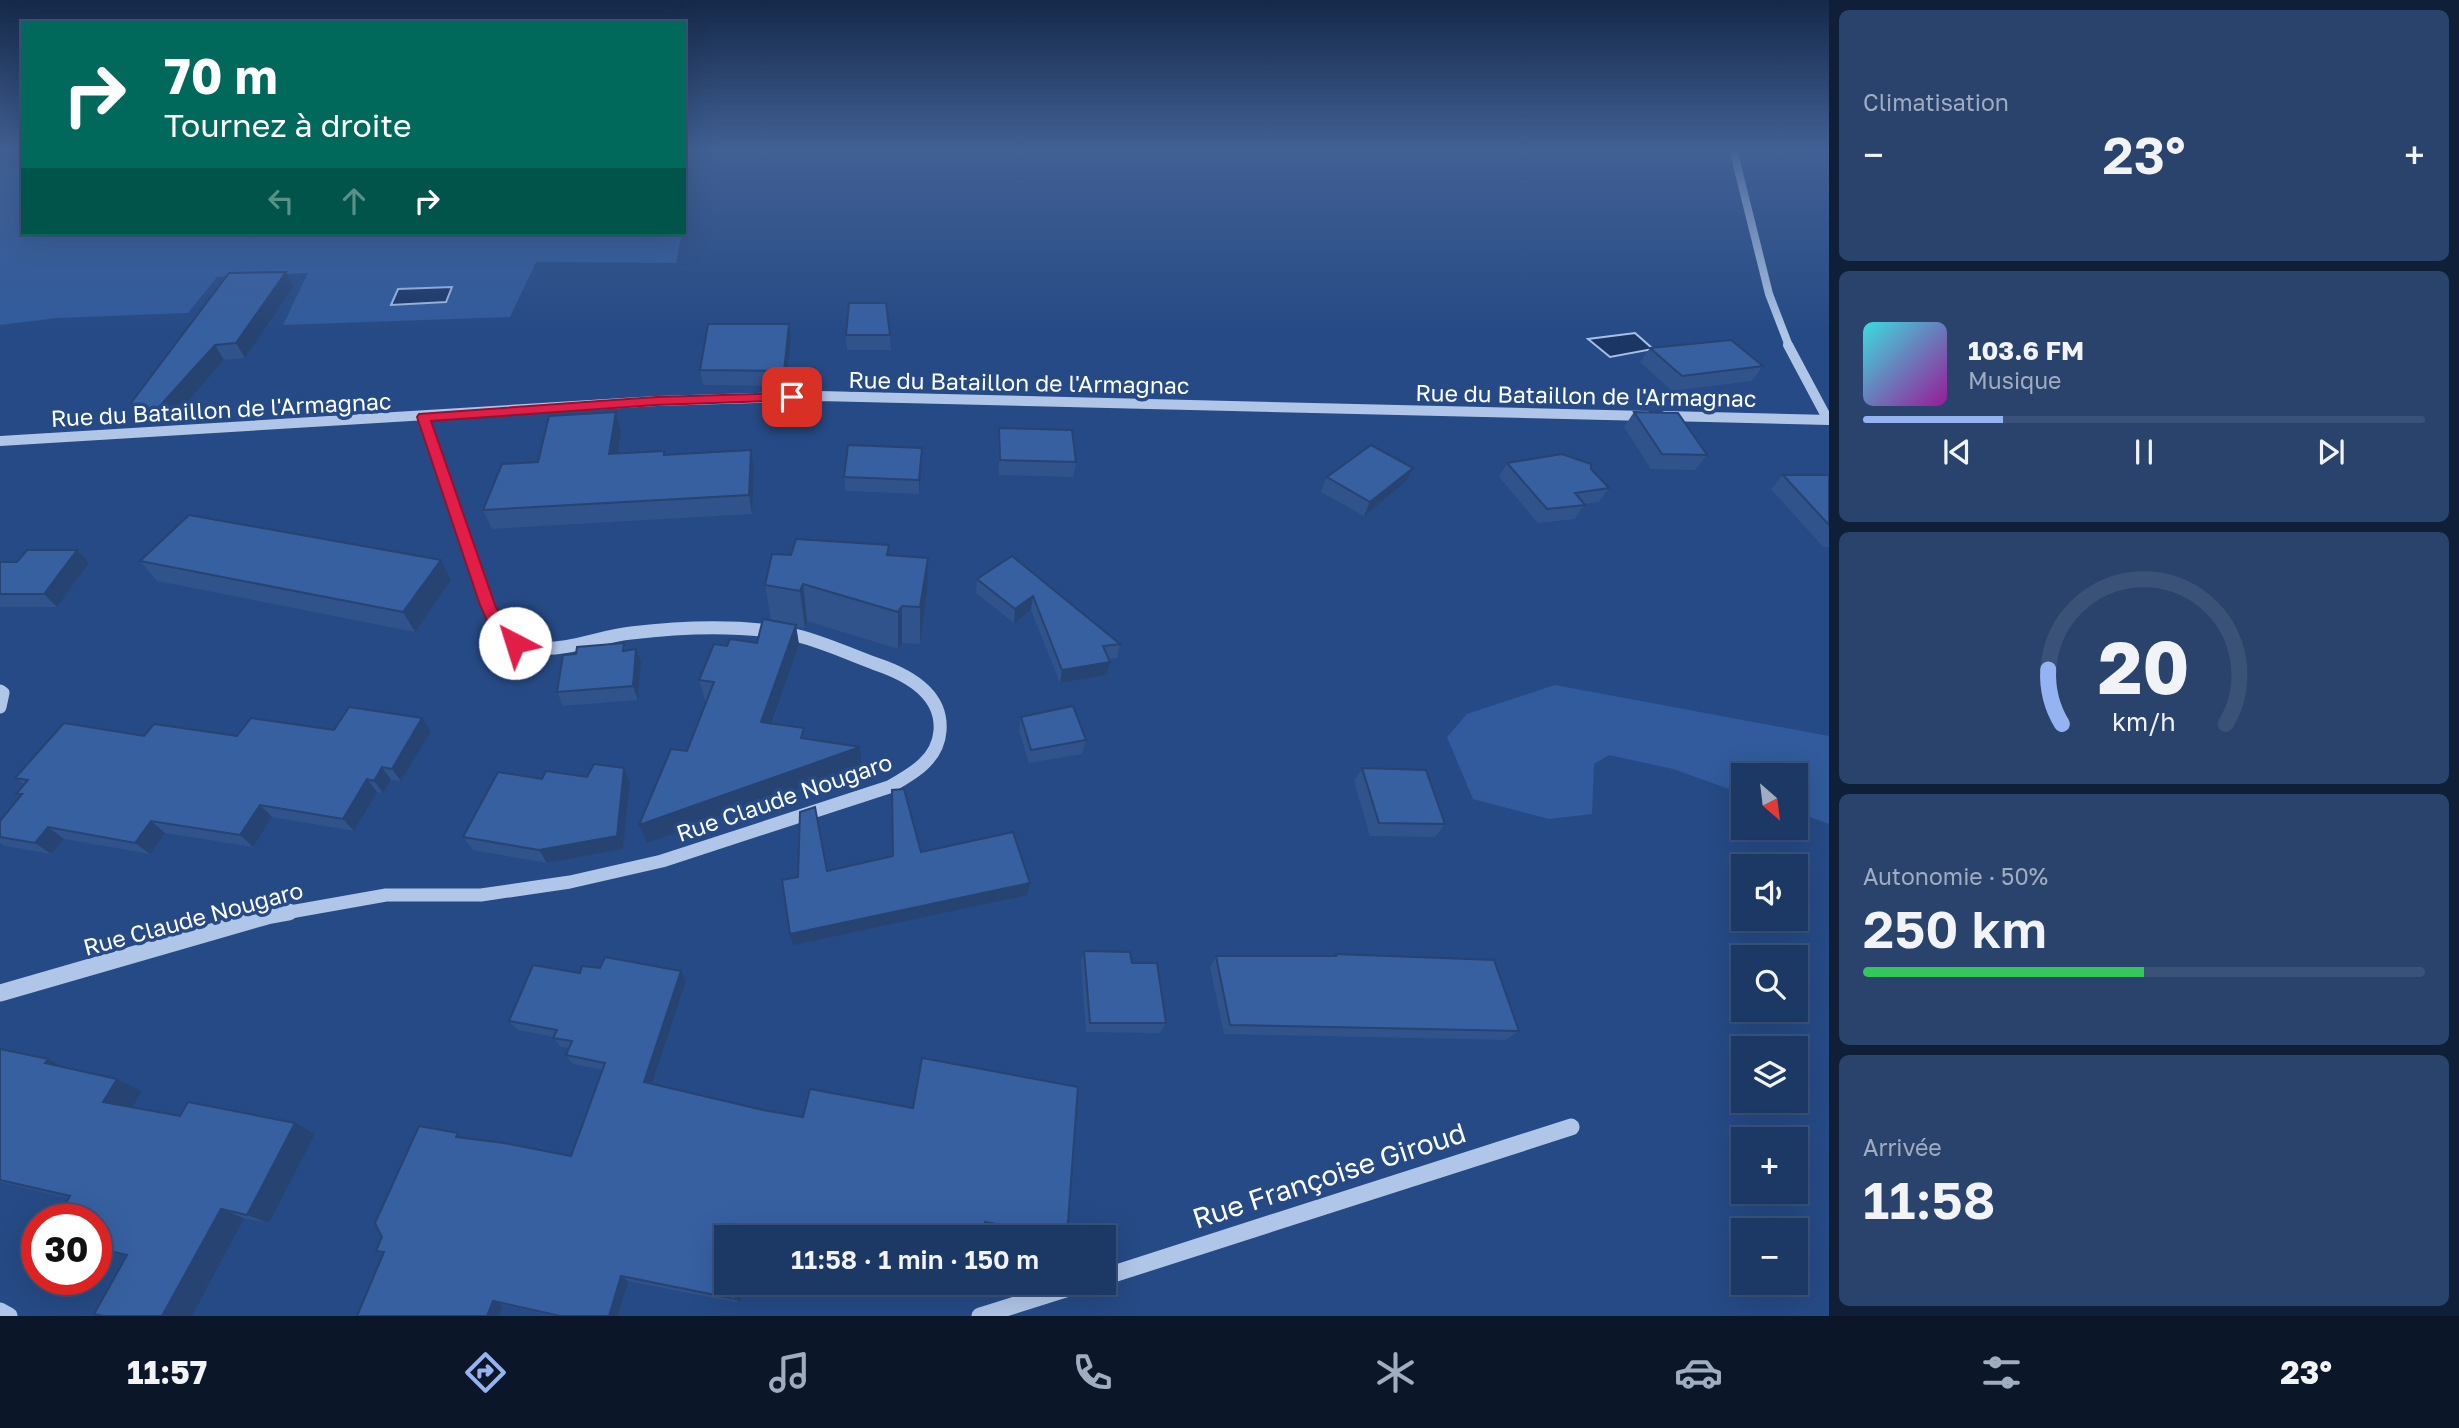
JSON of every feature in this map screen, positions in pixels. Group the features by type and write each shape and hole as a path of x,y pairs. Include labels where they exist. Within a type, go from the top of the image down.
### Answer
{"street":[{"path":"1751,210 1756,245 1770,296 1794,362 1829,420"},
{"name":"Rue du Bataillon de l'Armagnac","path":"0,442 92,434 423,417 656,401 819,396 1829,420"},
{"name":"Rue Claude Nougaro","path":"0,993 267,916 386,895 481,895 570,882 662,861 889,787 922,769 938,746 941,718 929,692 898,671 783,633 630,633 539,648 515,643 497,625 488,605 423,417"},
{"path":"0,691 3,693 0,707"},
{"name":"Rue Françoise Giroud","path":"1116,1273 1572,1127"},
{"path":"979,1316 1046,1295"},
{"path":"0,1311 9,1316"}],"shaded area":[{"path":"0,210 21,210 21,235 682,235 676,263 536,262 510,317 283,325 308,273 217,277 188,313 57,318 0,325"},
{"path":"452,287 446,302 391,305 398,289"},
{"path":"1635,333 1653,349 1610,357 1588,339"},
{"path":"1555,685 1829,736 1829,824 1808,816 1808,763 1731,763 1731,790 1673,769 1609,755 1594,764 1592,814 1549,819 1473,799 1447,737 1467,714"}],"building":[{"path":"286,272 236,343 215,345 158,408 139,409 131,403 229,273"},
{"path":"849,303 886,303 890,335 846,335"},
{"path":"708,324 789,324 784,371 700,370"},
{"path":"1731,340 1763,366 1682,376 1650,348"},
{"path":"616,412 609,454 664,451 664,455 751,450 749,495 483,510 502,464 538,462 549,416"},
{"path":"1634,412 1678,413 1707,455 1662,454"},
{"path":"999,428 1072,430 1076,462 1000,460"},
{"path":"848,445 922,448 919,480 844,477"},
{"path":"1371,445 1413,468 1370,502 1327,477"},
{"path":"1562,454 1591,464 1591,469 1609,488 1575,493 1585,505 1547,509 1507,463"},
{"path":"1783,475 1829,475 1829,525"},
{"path":"189,515 441,560 403,612 140,561"},
{"path":"796,539 889,545 887,555 928,558 920,607 902,606 898,612 803,584 800,591 765,585 772,554 791,555"},
{"path":"27,550 77,550 44,594 0,594 0,562 17,562"},
{"path":"1012,556 1120,644 1103,646 1110,662 1062,670 1033,596 1015,609 977,579"},
{"path":"763,619 796,625 761,722 804,728 801,738 860,747 639,825 671,749 687,751 714,682 699,680 714,644 727,646 730,639 757,643"},
{"path":"624,643 623,651 636,649 633,686 557,692 563,655 576,654 577,647"},
{"path":"1073,706 1086,740 1031,750 1021,717"},
{"path":"349,707 422,718 392,769 382,767 374,781 367,779 343,819 260,805 240,835 151,821 135,843 48,827 35,843 0,837 0,821 22,794 16,794 28,780 15,778 64,723 144,736 154,724 237,736 251,718 334,730"},
{"path":"594,764 624,768 617,836 539,850 463,837 498,772 542,779 546,771 587,777"},
{"path":"1362,768 1426,770 1445,824 1379,823"},
{"path":"904,789 921,852 1013,832 1030,883 790,934 782,880 798,877 800,812 815,807 827,871 893,856 892,790"},
{"path":"1084,951 1130,952 1132,963 1157,963 1166,1023 1090,1023"},
{"path":"1335,954 1494,960 1519,1031 1230,1025 1216,956 1336,956"},
{"path":"605,957 681,971 644,1082 803,1117 810,1089 913,1108 922,1058 1078,1087 1066,1225 1001,1225 985,1222 985,1225 714,1225 714,1295 621,1276 609,1316 560,1316 493,1301 487,1316 357,1316 384,1252 376,1251 382,1237 375,1223 419,1126 458,1133 456,1137 571,1156 605,1063 566,1055 572,1041 553,1038 557,1030 509,1021 533,965 580,973 582,966 600,968"},
{"path":"0,1049 48,1059 45,1063 117,1079 103,1102 180,1116 188,1102 295,1123 247,1215 221,1209 162,1316 94,1314 105,1295 112,1295 112,1282 127,1255 112,1252 112,1204 65,1204 70,1196 0,1180"},
{"path":"715,1295 736,1295 735,1299"}],"route":[{"path":"515,643 497,625 488,605 423,417 656,401 792,397"}]}
